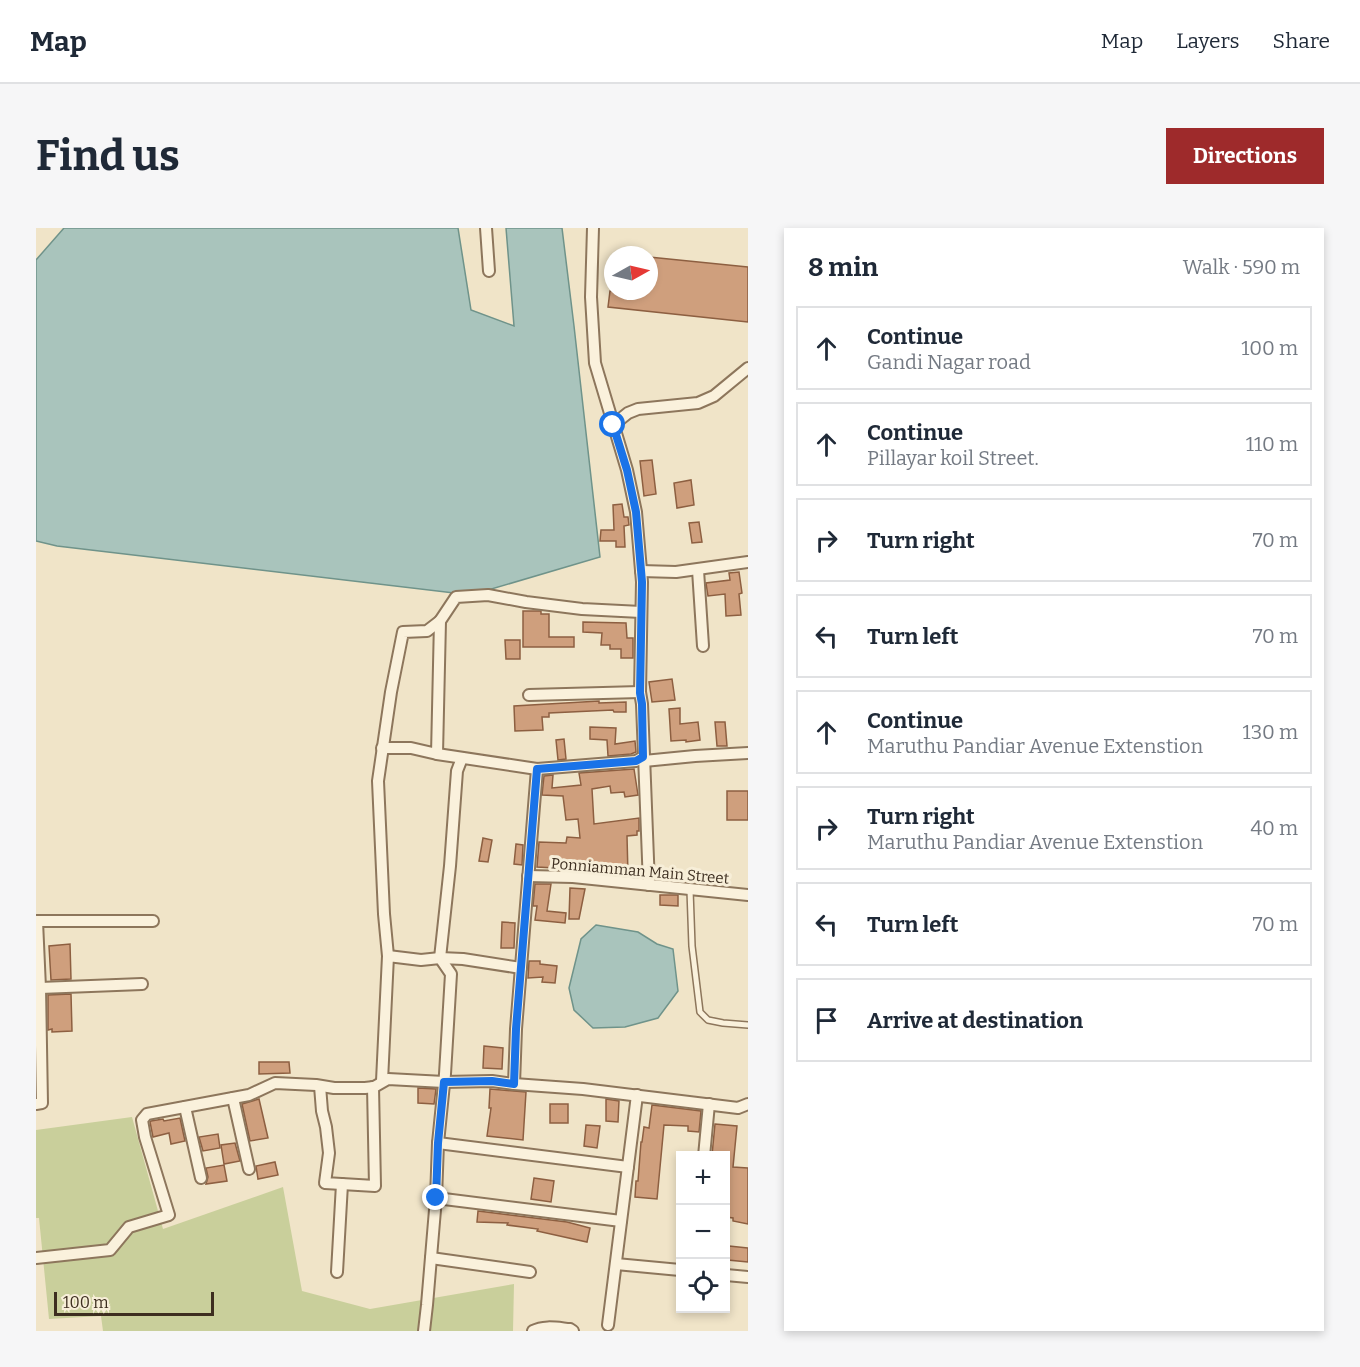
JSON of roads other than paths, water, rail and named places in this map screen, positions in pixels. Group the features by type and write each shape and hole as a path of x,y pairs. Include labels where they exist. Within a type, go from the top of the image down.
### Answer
{"street":[{"path":"486,228 489,271"},
{"path":"593,228 591,297 595,363 627,470 636,512 642,577 640,693 649,885"},
{"path":"613,425 628,413 638,409 698,403 714,396 748,368"},
{"path":"642,577 748,562"},
{"path":"698,570 703,646"},
{"path":"321,1086 322,1111 329,1153 325,1183 375,1186 378,1084 388,956 378,781 391,692 404,632 427,632 440,621 456,597 488,595 582,609 641,612"},
{"path":"437,754 440,621"},
{"path":"529,695 640,693"},
{"path":"382,748 411,748 537,769 643,759 748,753"},
{"path":"424,1331 436,1198 451,974 440,958 457,771 462,758"},
{"path":"514,1084 516,1029 537,769"},
{"name":"Ponniamman Main Street","path":"528,876 573,877 748,895"},
{"path":"36,1104 42,1103 37,921 153,921"},
{"path":"388,956 422,960 463,959 521,968"},
{"path":"40,988 142,984"},
{"path":"36,1258 110,1250 129,1227 168,1215 145,1137 142,1120 147,1114 249,1095 275,1083 334,1088 378,1084 388,1079 444,1082 492,1081 583,1089 738,1108 748,1104"},
{"path":"608,1325 637,1095"},
{"path":"233,1098 249,1169"},
{"path":"704,1151 709,1104"},
{"path":"185,1107 201,1178"},
{"path":"438,1143 628,1167"},
{"path":"337,1272 342,1184"},
{"path":"436,1198 621,1221"},
{"path":"431,1258 530,1272"},
{"path":"616,1264 676,1270"},
{"path":"730,1275 748,1277"},
{"path":"533,1331 544,1328 573,1331"}],"lane":[{"path":"690,890 692,946 700,1012 708,1020 748,1025"}],"water":[{"path":"64,228 458,228 471,310 514,326 506,228 562,228 600,557 471,595 57,546 36,541 36,260"},
{"path":"596,925 638,932 657,944 673,949 678,991 658,1018 625,1027 593,1028 574,1010 569,988 581,939"}]}
